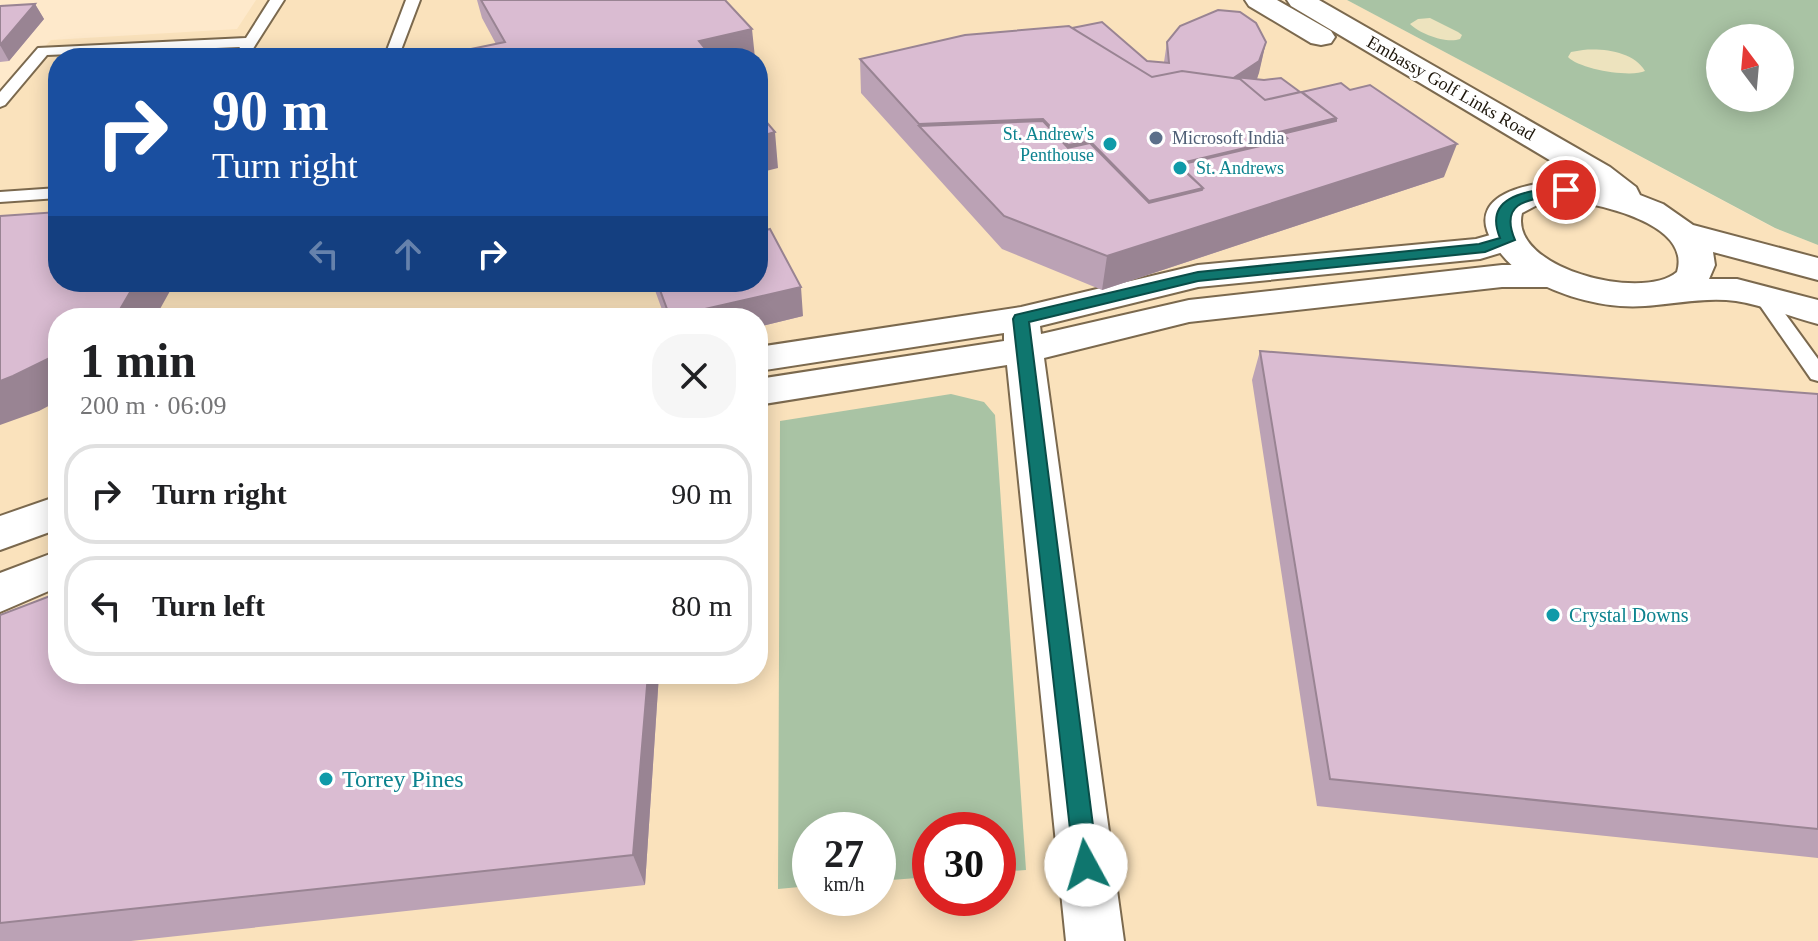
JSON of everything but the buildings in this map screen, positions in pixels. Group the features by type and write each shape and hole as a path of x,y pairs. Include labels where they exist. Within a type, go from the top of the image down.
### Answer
{"street":[{"name":"Embassy Golf Links Road","path":"1258,0 1516,151 1532,174"},
{"name":"Embassy Golf Links Road","path":"1300,0 1598,174 1640,206"},
{"path":"1818,269 1682,233 1640,206 1532,174 1521,197 1506,208 1501,224 1508,240 1525,260 1553,276 1584,288 1649,295 1675,290 1737,290 1818,312"},
{"path":"1675,290 1692,279 1698,265 1695,249 1682,233"},
{"path":"768,390 1024,335 1198,276 1480,249 1508,240"},
{"path":"768,358 1024,335 1189,311 1502,276 1553,276"},
{"path":"1024,335 1095,941"},
{"path":"0,533 48,516"},
{"path":"0,594 48,573"}],"lane":[{"path":"247,48 277,0"},
{"path":"395,48 413,0"},
{"path":"112,48 251,42"},
{"path":"0,102 43,51 48,51"},
{"path":"0,197 48,194"},
{"path":"1763,297 1818,374"}],"shaded area":[{"path":"256,0 1347,0 1774,228 1818,245 1818,941 0,941 0,94 51,40 237,29"}],"green space":[{"path":"1347,0 1818,0 1818,245 1775,228"},
{"path":"951,394 984,402 995,415 1026,870 1016,871 1016,812 912,812 912,878 896,880 896,812 792,812 792,888 778,889 780,421"}],"sand":[{"path":"1430,18 1458,32 1462,35 1460,39 1434,37 1410,24 1418,19"},
{"path":"1583,50 1626,55 1645,71 1605,71 1568,57 1571,52"}],"place":[{"name":"Microsoft India","path":"1156,138"},
{"name":"St. Andrew's Penthouse","path":"1110,144"},
{"name":"St. Andrews","path":"1180,168"},
{"name":"Crystal Downs","path":"1553,615"},
{"name":"Torrey Pines","path":"326,779"}],"route":[{"path":"1086,865 1021,319 1198,276 1480,249 1508,240 1501,224 1506,208 1521,197 1566,190"}]}
